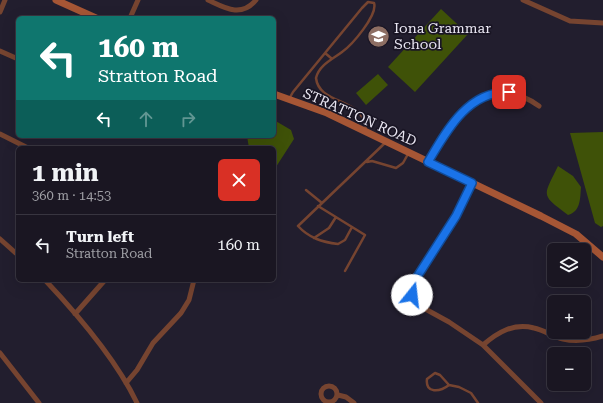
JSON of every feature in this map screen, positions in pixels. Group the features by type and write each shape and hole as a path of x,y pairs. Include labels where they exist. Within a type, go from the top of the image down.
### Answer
{"street":[{"path":"0,12 5,0"},
{"path":"56,0 92,16"},
{"path":"131,16 138,0"},
{"path":"208,0 235,11 247,8 256,0"},
{"path":"523,0 570,22 603,23"},
{"path":"0,51 16,58"},
{"path":"428,162 455,121 474,102 487,94 512,92 525,96 539,106"},
{"name":"STRATTON ROAD","path":"276,95 327,113 366,131 568,230 603,257"},
{"path":"0,134 24,146"},
{"path":"472,183 456,216 415,280 412,291 413,299 418,305 449,322 483,345 541,403"},
{"path":"0,239 16,253"},
{"path":"47,282 75,314 126,383 137,403"},
{"path":"75,314 103,282"},
{"path":"126,383 137,370 153,343 181,313 188,300 193,282"},
{"path":"483,345 503,330 524,327 534,328 563,339 591,340 603,336"},
{"path":"0,354 39,403"},
{"path":"338,395 346,397 354,403"}],"lane":[{"path":"289,100 293,92 366,3 374,3 374,13 369,21 344,51 331,58 317,74 317,85 327,95 355,109 364,120 366,131"},
{"path":"325,53 331,58"},
{"path":"352,227 345,240 338,244 314,238 304,233 298,226 387,142"},
{"path":"366,162 372,161 396,168 403,163 409,152"},
{"path":"306,190 322,203"},
{"path":"318,206 364,235 345,271"},
{"path":"314,238 329,228 336,217"},
{"path":"449,385 435,373 427,379 426,384 429,389 434,391 449,385 459,387 471,394 478,403"}],"green space":[{"path":"441,9 468,34 415,92 388,67"},
{"path":"378,74 388,85 366,105 356,93"},
{"path":"276,121 291,130 294,139 276,167 276,146 249,146 247,138 276,138"},
{"path":"603,132 603,226 601,227 595,223 570,133"},
{"path":"558,166 573,176 581,187 578,208 568,215 553,203 547,194 549,184"}],"place":[{"name":"Iona Grammar School","path":"378,36"}],"route":[{"path":"412,295 412,286 415,280 456,216 472,183 428,162 444,134 464,110 487,94 509,92"}]}
